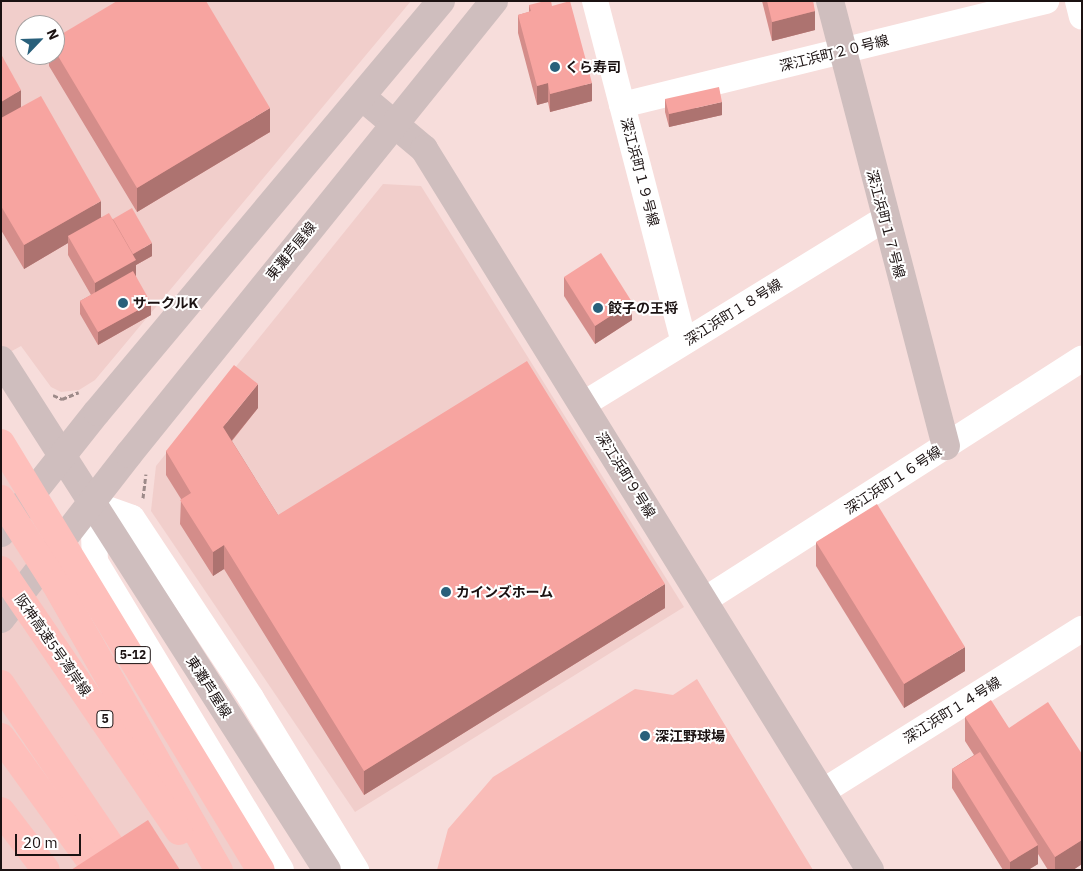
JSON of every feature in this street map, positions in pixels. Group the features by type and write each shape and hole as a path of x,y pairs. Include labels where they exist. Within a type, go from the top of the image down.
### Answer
{"highway":[{"name":"5-12","path":"1,443 261,870"},
{"name":"5","path":"1,499 151,747 219,870"},
{"name":"阪神高速5号湾岸線","path":"1,570 90,696 204,870"},
{"path":"1,684 127,870"},
{"path":"1,737 97,870"},
{"path":"1,811 46,870"}],"main road":[{"path":"1,533 97,412 441,1"},
{"name":"東灘芦屋線","path":"1,619 395,122 494,1"},
{"name":"深江浜町１７号線","path":"830,1 884,219 946,446"},
{"name":"深江浜町９号線","path":"362,96 395,122 424,149 870,870"},
{"name":"東灘芦屋線","path":"1,360 327,870"}],"street":[{"name":"深江浜町１９号線","path":"595,1 684,342"},
{"name":"深江浜町２０号線","path":"622,105 1046,1"},
{"path":"1078,1 1082,17"},
{"name":"深江浜町１８号線","path":"582,405 884,219"},
{"name":"深江浜町１６号線","path":"704,601 1082,359"},
{"path":"281,870 95,562 93,504 132,518 256,706 356,870"},
{"name":"深江浜町１４号線","path":"822,792 1082,629"}],"path":[{"path":"49,393 62,399 82,391"},
{"path":"143,505 145,475 150,467"}],"shaded area":[{"path":"1,1 411,1 95,380 79,390 61,392 51,387 21,346 1,357"},
{"path":"383,184 421,186 684,607 355,812 151,511 156,466"},
{"path":"1,469 262,870 1,870"},
{"name":"深江野球場","path":"697,679 813,870 437,870 448,829 493,777 635,689 673,695"}],"building":[{"path":"117,1 206,1 270,108 137,188 63,65 65,65 65,32"},
{"name":"くら寿司","path":"551,1 552,6 570,1 592,83 550,94 548,83 537,86 518,15 531,11 529,5"},
{"path":"767,1 813,1 815,11 772,22"},
{"path":"1,54 21,90 1,102"},
{"path":"719,87 722,102 669,114 665,99"},
{"path":"41,96 101,201 24,245 1,206 1,118"},
{"path":"132,208 152,243 133,254 113,219"},
{"path":"109,213 136,260 95,283 68,236"},
{"path":"601,253 632,302 595,326 564,277"},
{"path":"133,271 151,303 98,332 80,301"},
{"name":"カインズホーム","path":"527,361 665,584 364,771 224,545 213,552 180,500 191,493 166,451 234,365 258,384 223,427 278,515"},
{"path":"877,504 965,647 904,684 816,542"},
{"path":"991,700 1009,728 1048,702 1082,754 1082,840 1055,857 965,717"},
{"path":"980,752 1038,845 1010,862 952,769"},
{"path":"148,820 180,870 71,870"}],"place":[{"name":"くら寿司","path":"555,67"},
{"name":"サークルK","path":"123,303"},
{"name":"餃子の王将","path":"598,308"},
{"name":"カインズホーム","path":"446,592"},
{"name":"深江野球場","path":"645,736"}]}
